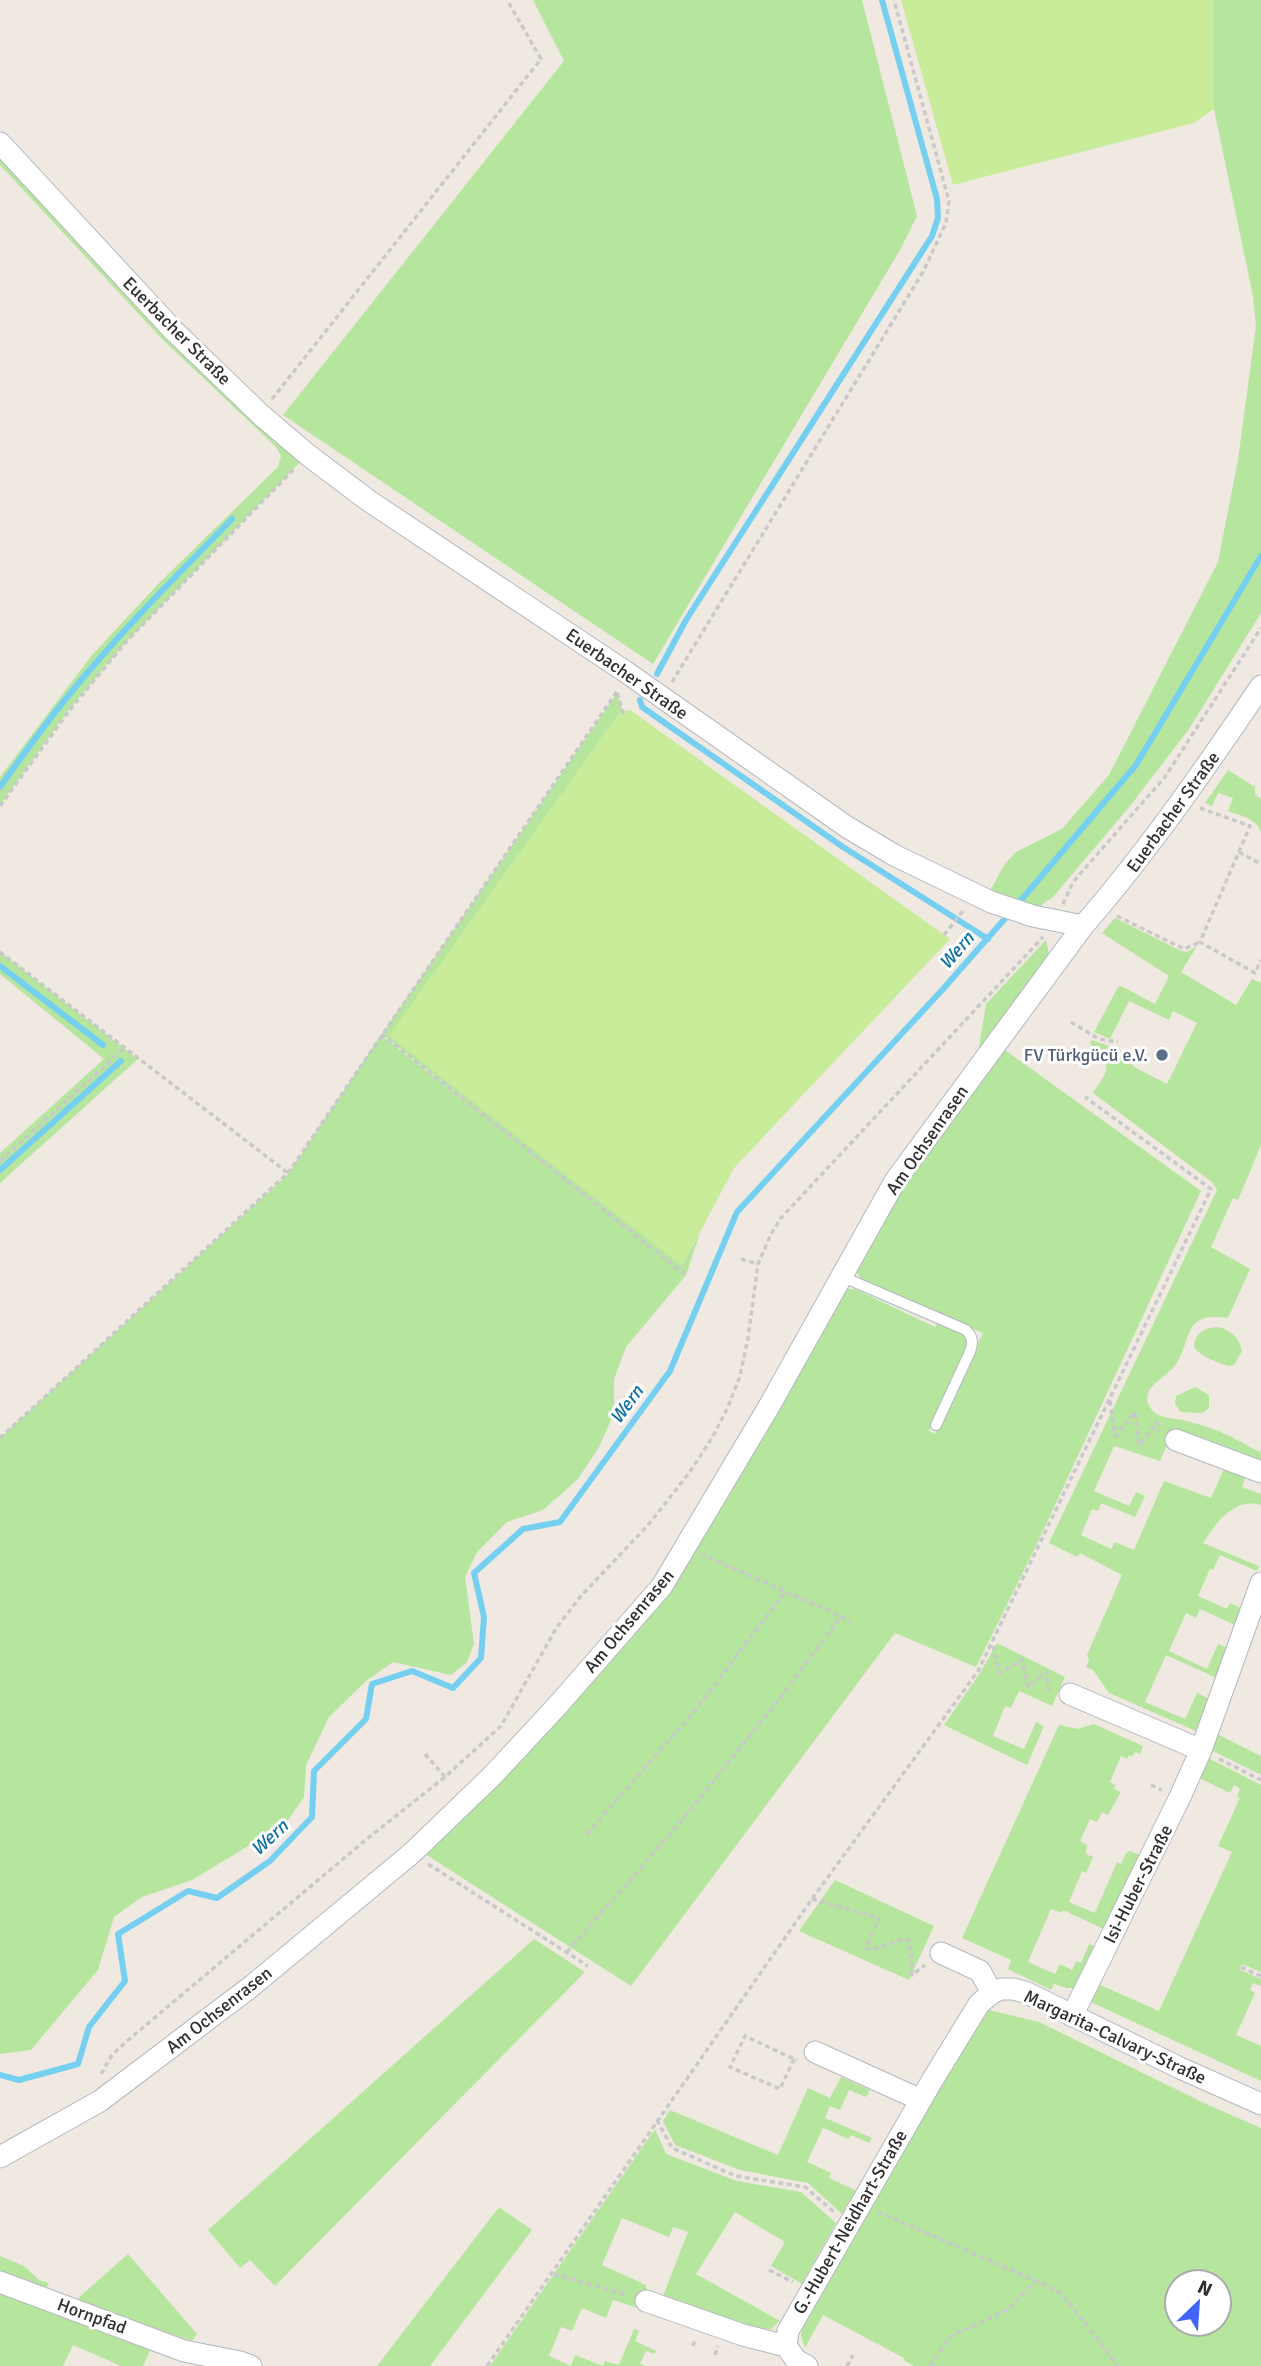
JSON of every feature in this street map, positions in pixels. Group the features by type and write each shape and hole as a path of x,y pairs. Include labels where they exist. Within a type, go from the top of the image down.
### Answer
{"street":[{"name":"Euerbacher Straße","path":"0,143 174,331 260,414 308,455 369,501 492,580 846,827 894,855 991,902 1033,916 1083,926 1182,800 1261,686"},
{"name":"Am Ochsenrasen","path":"0,2157 100,2101 253,1985 412,1853 494,1775 558,1705 662,1586 843,1277 895,1181 1083,926"},
{"path":"1169,1441 1261,1472"},
{"name":"Isi-Huber-Straße","path":"1072,2016 1172,1816 1201,1750 1261,1583"},
{"path":"1070,1694 1201,1750"},
{"path":"941,1953 980,1971 992,1993"},
{"name":"Margarita-Calvary-Straße","path":"992,1993 1013,1989 1261,2104"},
{"name":"G.-Hubert-Neidhart-Straße","path":"786,2346 788,2331 860,2204 969,2019 979,2004 992,1993"},
{"path":"808,2057 921,2100"},
{"name":"Hornpfad","path":"0,2282 184,2351 251,2366"},
{"path":"646,2301 743,2335 786,2346 796,2360 807,2366"}],"lane":[{"path":"843,1277 970,1334 972,1345 969,1354 936,1425"}],"path":[{"path":"260,414 541,60 507,0"},
{"path":"662,698 923,272 946,223 948,201 894,0"},
{"path":"0,806 69,712 125,643 308,455"},
{"path":"100,2101 101,2075 105,2065 119,2048 368,1838 445,1777 501,1726 557,1627 581,1596 649,1524 689,1473 712,1438 740,1376 758,1264 781,1218 1055,921 1073,882 1165,777 1261,628"},
{"path":"0,1438 288,1174 381,1034 617,693 626,672"},
{"path":"617,693 624,715"},
{"path":"1100,907 1184,949 1200,942 1250,826 1182,800"},
{"path":"1239,852 1261,864"},
{"path":"944,935 963,911"},
{"path":"1200,942 1255,973 1261,960"},
{"path":"0,952 288,1174"},
{"path":"1071,1022 1099,1040 1118,1042"},
{"path":"381,1034 687,1275"},
{"path":"0,1161 125,1048"},
{"path":"487,2366 812,1899 978,1671 1211,1189 1085,1097"},
{"path":"741,1259 758,1264"},
{"path":"1110,1400 1115,1436 1135,1412 1139,1446 1157,1422 1169,1441"},
{"path":"686,1548 850,1622"},
{"path":"587,1834 696,1709 785,1592"},
{"path":"567,1952 678,1825 784,1693 841,1616"},
{"path":"993,1644 1000,1673 1022,1660 1027,1687 1046,1672 1050,1697 1070,1694"},
{"path":"1201,1750 1261,1780"},
{"path":"425,1755 445,1777"},
{"path":"412,1853 588,1966"},
{"path":"812,1899 879,1918 866,1948 871,1951 905,1939 910,1941 912,1975 941,1953"},
{"path":"1241,1967 1261,1976"},
{"path":"794,2059 780,2089 730,2067 744,2036 794,2059 808,2057"},
{"path":"657,2120 672,2148 736,2176 805,2187 849,2224"},
{"path":"860,2204 1061,2294 1118,2366"},
{"path":"769,2270 810,2292"},
{"path":"553,2273 646,2301"},
{"path":"930,2366 951,2336 1007,2310 1035,2281"},
{"path":"847,2366 853,2355"}],"green space":[{"path":"533,0 862,0 917,216 900,250 653,664 283,415 564,61"},
{"path":"901,0 1214,0 1214,109 1194,123 953,185"},
{"path":"1214,0 1261,0 1261,613 1189,729 1130,806 1053,897 1037,908 989,893 1004,865 1016,852 1062,829 1109,775 1218,562 1238,460 1256,326 1253,296 1214,109"},
{"path":"0,143 307,455 125,643 68,711 0,805 0,777 92,655 160,582 278,467 281,456 276,447 163,340 0,165"},
{"path":"617,693 623,712 619,714 682,1265 700,1233 686,1275 626,1347 614,1379 614,1413 599,1447 578,1479 543,1510 507,1522 477,1552 465,1577 474,1644 467,1662 451,1675 393,1662 366,1681 329,1717 306,1765 304,1797 286,1823 192,1880 142,1897 114,1917 98,1970 31,2050 0,2054 0,1438 288,1174 381,1035 481,1113 382,1034"},
{"path":"630,710 950,939 734,1168 682,1266 389,1036 619,713"},
{"path":"1228,770 1255,787 1255,795 1261,799 1261,833 1252,821 1228,811 1233,798 1218,793 1212,806 1205,803"},
{"path":"1115,918 1181,951 1187,952 1197,946 1181,972 1236,1005 1252,979 1261,983 1261,1145 1238,1200 1233,1198 1211,1247 1250,1269 1228,1318 1213,1317 1195,1323 1176,1364 1147,1395 1155,1413 1225,1434 1261,1452 1261,1462 1174,1429 1160,1461 1114,1446 1094,1491 1129,1506 1136,1492 1145,1496 1135,1517 1101,1503 1098,1511 1092,1509 1081,1535 1111,1549 1115,1542 1134,1550 1164,1481 1211,1498 1224,1469 1227,1468 1246,1475 1242,1487 1261,1494 1261,1505 1234,1508 1220,1520 1203,1543 1259,1566 1257,1571 1220,1555 1213,1570 1210,1569 1198,1596 1227,1609 1230,1603 1243,1609 1237,1626 1200,1609 1196,1618 1186,1613 1169,1651 1207,1669 1218,1644 1228,1648 1217,1678 1166,1655 1145,1702 1185,1719 1197,1693 1210,1699 1196,1731 1109,1693 1093,1670 1086,1667 1089,1660 1087,1655 1122,1575 1080,1553 1077,1557 1049,1543 1217,1190 1212,1182 1093,1093 1106,1072 1106,1064 1090,1043 1092,1040 1109,1046 1136,1068 1167,1084 1197,1023 1173,1011 1169,1020 1129,1001 1110,1039 1094,1032 1118,987 1121,986 1155,1004 1169,976 1102,933"},
{"path":"1046,940 1049,955 978,1053 986,1004"},
{"path":"0,952 138,1059 0,1183 0,1153 104,1059 0,974"},
{"path":"1002,1048 1201,1191 1035,1548 976,1667 895,1633 631,1986 425,1854 501,1782 596,1679 678,1581 846,1289 855,1289 935,1327 938,1322 951,1327 966,1338 968,1342 929,1431 935,1434 983,1333 862,1280 856,1271 897,1192"},
{"path":"1218,1327 1234,1335 1241,1346 1242,1351 1234,1365 1229,1366 1210,1359 1194,1347 1201,1332"},
{"path":"1195,1387 1209,1395 1209,1408 1202,1413 1181,1412 1175,1404 1176,1396"},
{"path":"997,1643 1065,1677 1052,1706 1019,1691 1011,1708 1005,1706 993,1736 1024,1749 1036,1722 1044,1726 1027,1765 944,1725"},
{"path":"1094,1724 1143,1746 1140,1754 1135,1752 1127,1759 1121,1756 1110,1782 1116,1785 1114,1789 1121,1792 1108,1815 1102,1812 1097,1822 1090,1819 1080,1841 1087,1845 1086,1854 1093,1857 1086,1873 1082,1871 1069,1902 1095,1913 1117,1862 1121,1864 1126,1853 1130,1851 1142,1856 1106,1930 1065,1911 1051,1909 1028,1962 1055,1974 1060,1964 1072,1970 1076,1961 1081,1963 1089,1944 1096,1947 1074,1988 1054,1984 1051,1990 1008,1969 1011,1960 962,1938 1059,1725 1078,1729"},
{"path":"1215,1733 1261,1756 1261,1775 1211,1750"},
{"path":"1208,1758 1261,1785 1261,1972 1242,1964 1239,1969 1261,1979 1261,1986 1253,1983 1250,1990 1255,1993 1236,2035 1261,2046 1261,2081 1091,2002 1098,1984 1159,2011 1232,1852 1218,1846 1240,1798 1237,1796 1240,1789 1234,1785 1230,1793 1199,1778"},
{"path":"835,1880 934,1926 909,1980 799,1931"},
{"path":"534,1939 585,1972 275,2286 250,2260 240,2268 208,2230"},
{"path":"985,2009 1039,2022 1261,2128 1261,2366 914,2366 823,2315 805,2348 801,2336 803,2320"},
{"path":"841,2077 870,2090 866,2097 849,2090 840,2110 830,2106 825,2118 872,2138 869,2143 851,2135 849,2139 823,2128 807,2162 831,2173 829,2178 857,2191 843,2215 808,2183 740,2170 675,2145 663,2121 670,2110 778,2155 808,2088 830,2098"},
{"path":"655,2129 666,2154 737,2181 801,2192 836,2223 802,2284 771,2266 785,2242 735,2212 696,2274 780,2321 771,2329 758,2331 663,2296 688,2232 673,2227 669,2237 622,2218 602,2265 646,2285 647,2292 641,2309 613,2300 606,2318 582,2308 572,2331 561,2327 549,2356 571,2366 490,2366"},
{"path":"499,2207 532,2230 430,2366 377,2366"},
{"path":"128,2254 197,2334 192,2341 75,2301"},
{"path":"0,2256 24,2266 39,2280 49,2283 45,2291 0,2274"},
{"path":"0,2291 151,2348 143,2366 121,2366 73,2345 63,2366 0,2366"},
{"path":"634,2329 639,2331 635,2341 656,2351 655,2354 646,2351 640,2364 645,2366 603,2366 605,2361 619,2365"},
{"path":"575,2355 603,2366 571,2366"}],"waterway":[{"path":"657,674 686,620 932,236 938,218 937,199 882,0"},
{"path":"0,787 56,711 104,653 232,519"},
{"name":"Wern","path":"1016,906 1136,765 1261,556"},
{"path":"640,700 642,707 843,847 988,939"},
{"name":"Wern","path":"0,2075 19,2080 78,2064 89,2027 125,1981 118,1934 188,1891 217,1898 270,1861 312,1817 314,1771 366,1719 372,1684 412,1671 453,1688 481,1658 484,1617 474,1573 523,1529 560,1522 670,1371 737,1212 1009,914"},
{"path":"0,966 103,1045"},
{"path":"0,1170 121,1061"}],"place":[{"name":"FV Türkgücü e.V.","path":"1162,1055"}]}
